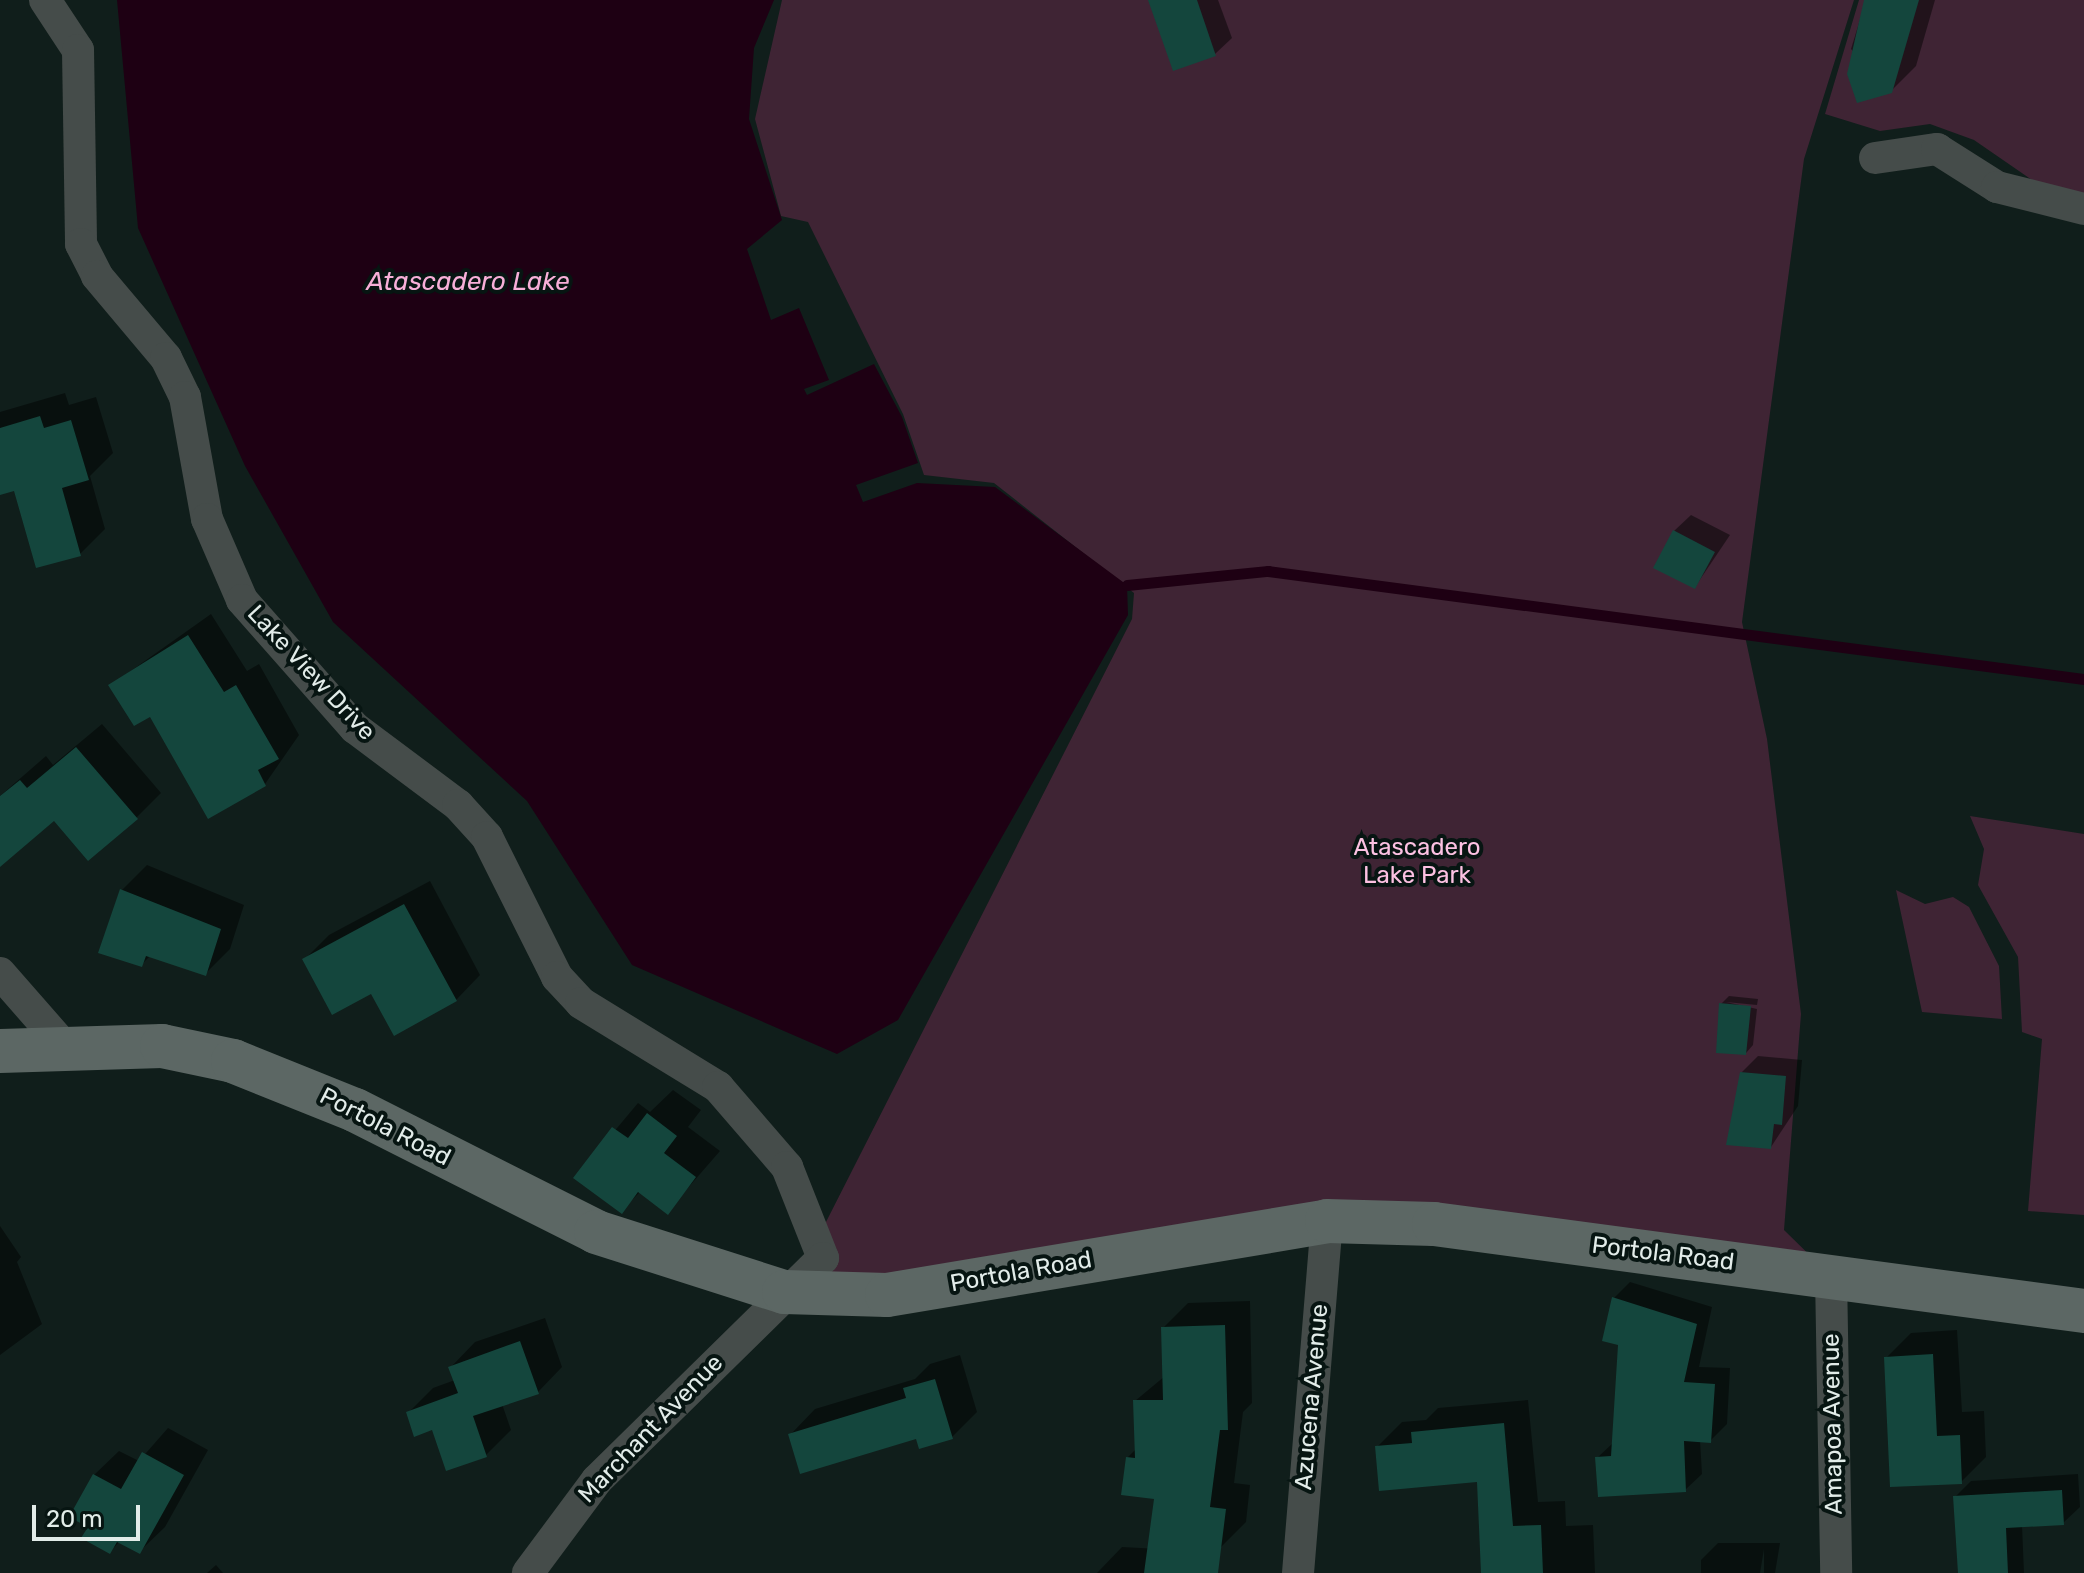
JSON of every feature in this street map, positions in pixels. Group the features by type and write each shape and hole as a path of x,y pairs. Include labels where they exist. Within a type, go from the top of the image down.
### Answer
{"street":[{"name":"Lake View Drive","path":"45,0 78,50 81,244 97,276 166,358 185,397 207,519 242,600 355,728 458,805 487,837 557,977 581,1003 718,1087 787,1167 823,1258 784,1292"},
{"path":"1875,158 1937,149 1997,187 2084,209"},
{"path":"0,973 64,1046"},
{"name":"Portola Road","path":"0,1051 64,1046 162,1046 233,1061 332,1099 596,1232 784,1292 887,1295 1327,1221 1434,1224 2084,1311"},
{"name":"Azucena Avenue","path":"1298,1573 1327,1221"},
{"name":"Amapoa Avenue","path":"1831,1275 1836,1573"},
{"name":"Marchant Avenue","path":"528,1573 597,1480 784,1292"}],"green space":[{"name":"Atascadero Lake Park","path":"782,0 1854,0 1804,159 1742,622 1767,739 1801,1014 1784,1230 1830,1275 1319,1216 792,1289 1132,619 1134,593 994,483 924,475 903,414 808,222 781,216 755,119"},
{"path":"1859,0 2084,0 2084,194 2032,180 1974,140 1930,124 1880,131 1825,114"},
{"path":"1970,816 2084,834 2084,1215 2028,1211 2042,1039 2022,1032 2018,957 1978,885 1984,849"},
{"path":"1896,890 1925,904 1953,897 1969,907 1999,966 2002,1019 1922,1012"}],"water":[{"name":"Atascadero Lake","path":"117,0 774,0 754,48 749,119 782,220 747,249 771,320 799,308 829,380 804,389 807,395 874,364 902,417 918,463 856,485 863,502 917,483 995,487 1127,585 1128,615 898,1020 837,1054 632,965 527,801 333,622 245,466 138,228"}],"building":[{"path":"1148,0 1197,0 1216,56 1173,71"},
{"path":"1864,0 1919,0 1892,93 1857,103 1847,74"},
{"path":"40,416 44,428 71,420 89,480 62,488 81,556 36,568 14,491 0,495 0,428"},
{"path":"1673,530 1715,552 1695,589 1653,568"},
{"path":"188,635 224,692 236,685 279,759 258,770 266,786 208,819 150,717 134,726 108,685"},
{"path":"76,747 138,819 88,861 54,821 0,867 0,796 20,780 27,788"},
{"path":"120,889 221,929 206,976 146,956 142,967 98,953"},
{"path":"404,904 457,1001 394,1036 371,994 332,1015 302,959"},
{"path":"1719,1003 1751,1006 1746,1055 1716,1053"},
{"path":"1740,1072 1786,1076 1782,1125 1774,1124 1771,1149 1726,1145"},
{"path":"647,1113 677,1136 664,1153 696,1177 668,1215 638,1192 622,1214 573,1178 612,1127 628,1138"},
{"path":"1612,1297 1697,1324 1684,1382 1715,1384 1711,1443 1684,1441 1686,1492 1598,1497 1595,1457 1611,1456 1618,1345 1602,1341"},
{"path":"1225,1325 1228,1430 1220,1430 1210,1507 1226,1509 1218,1573 1144,1573 1154,1499 1121,1495 1126,1457 1135,1458 1133,1400 1163,1400 1161,1327"},
{"path":"520,1341 539,1394 473,1416 487,1457 446,1471 432,1430 414,1437 406,1412 458,1393 448,1367"},
{"path":"1933,1354 1937,1436 1960,1435 1962,1484 1890,1487 1884,1357"},
{"path":"935,1379 953,1439 919,1449 916,1439 800,1474 788,1434 906,1398 903,1388"},
{"path":"1504,1423 1513,1526 1541,1525 1543,1573 1481,1573 1477,1482 1379,1491 1375,1446 1412,1443 1411,1432"},
{"path":"142,1452 184,1475 140,1554 117,1542 110,1554 81,1538 88,1527 69,1517 93,1474 121,1489"},
{"path":"2062,1490 2064,1525 2006,1528 2008,1573 1958,1573 1953,1496"}],"waterway":[{"path":"1127,585 1268,571 2084,679"}]}
